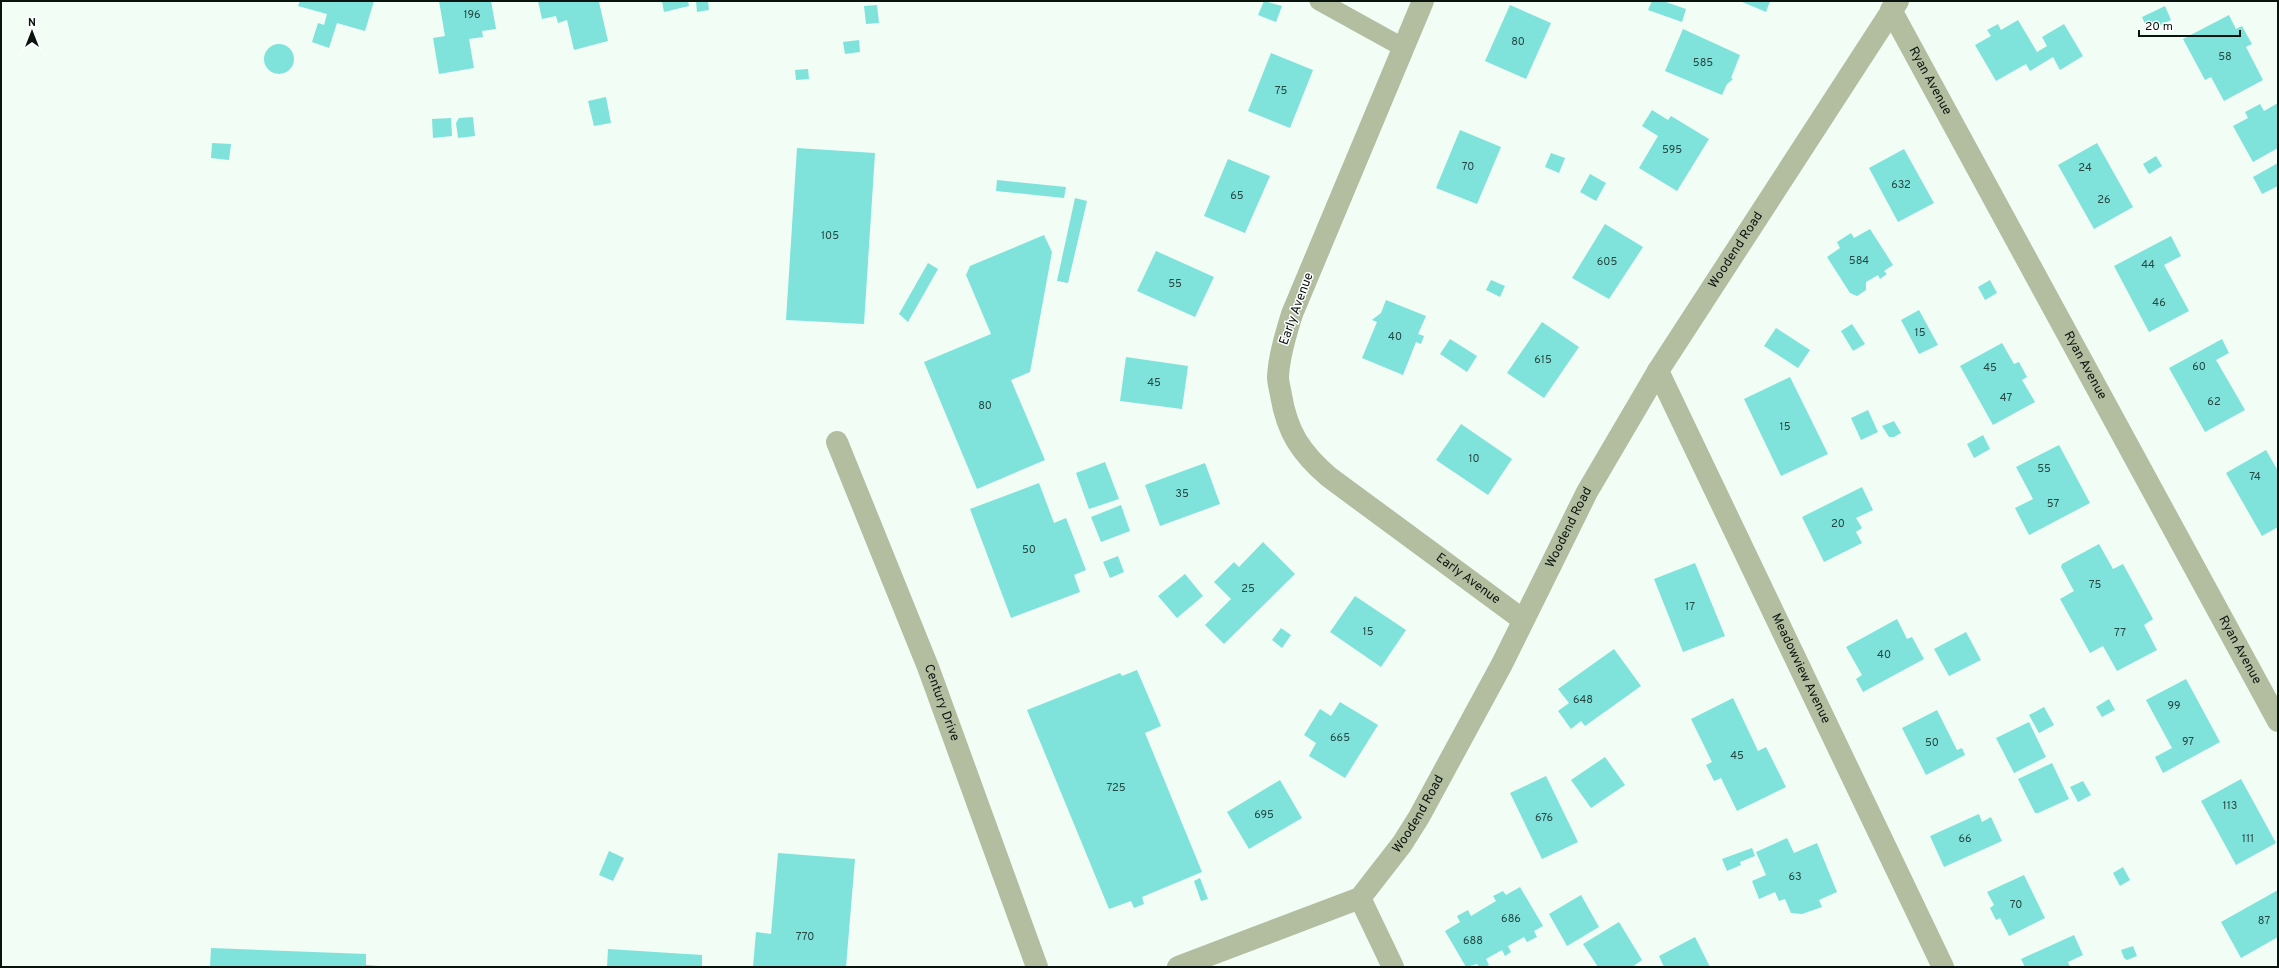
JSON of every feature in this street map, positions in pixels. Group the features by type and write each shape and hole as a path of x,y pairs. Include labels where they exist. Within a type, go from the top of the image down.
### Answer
{"street":[{"name":"Early Avenue","path":"1423,1 1292,314 1284,344 1278,377 1283,409 1294,438 1309,460 1324,473 1523,620"},
{"name":"Woodend Road","path":"1360,898 1402,844 1419,817 1502,664 1587,492 1658,371 1895,5"},
{"name":"Ryan Avenue","path":"1895,5 2278,721"},
{"name":"Meadowview Avenue","path":"1658,371 1937,965"},
{"name":"Century Drive","path":"837,442 928,668 1037,967"},
{"path":"1178,967 1360,898 1393,967"}],"lane":[{"path":"1319,1 1404,48"}],"building":[{"path":"300,1 374,1 365,31 337,23 329,48 312,42 318,23 324,25 327,14 298,6"},
{"path":"439,1 491,1 496,29 482,31 483,37 469,39 474,68 439,74 433,38 445,36"},
{"path":"538,1 599,2 608,41 574,50 567,20 558,23 556,16 542,19"},
{"path":"662,1 688,1 689,6 664,12"},
{"path":"696,1 708,1 709,10 697,12"},
{"path":"1264,1 1282,6 1276,22 1258,15"},
{"path":"1652,1 1663,1 1686,9 1682,22 1648,10"},
{"path":"1740,1 1770,1 1766,12"},
{"path":"877,5 879,23 866,24 864,6"},
{"path":"1510,5 1551,23 1526,79 1485,61"},
{"path":"2165,6 2171,20 2148,31 2142,17"},
{"path":"2229,15 2236,29 2242,26 2252,44 2246,47 2263,80 2224,101 2211,77 2205,80 2183,39"},
{"path":"2018,20 2037,52 2047,46 2042,37 2064,24 2083,56 2060,70 2053,57 2030,71 2026,64 1996,81 1975,45 1991,36 1987,30 1998,24 2001,30"},
{"path":"1683,29 1740,55 1731,78 1733,79 1727,84 1722,95 1665,71"},
{"path":"859,40 860,52 845,54 843,42"},
{"path":"279,44 290,48 294,59 290,70 279,74 268,70 264,59 268,48"},
{"path":"1271,53 1313,70 1290,128 1248,111"},
{"path":"808,69 809,79 796,80 795,70"},
{"path":"606,97 611,123 594,126 588,101"},
{"path":"2278,103 2278,148 2253,162 2233,126 2248,118 2245,112 2260,104 2264,111"},
{"path":"1652,110 1668,120 1671,116 1709,139 1677,191 1639,168 1658,136 1642,126"},
{"path":"473,117 475,136 458,138 456,123 459,118"},
{"path":"451,118 452,136 433,138 432,119"},
{"path":"1460,130 1501,147 1477,204 1436,188"},
{"path":"212,143 231,144 229,160 211,158"},
{"path":"2097,143 2133,207 2094,229 2058,165"},
{"path":"797,148 875,153 864,324 786,320"},
{"path":"1904,149 1934,203 1898,222 1869,168"},
{"path":"1551,153 1565,158 1559,173 1545,167"},
{"path":"2156,156 2162,166 2149,174 2143,164"},
{"path":"1228,159 1270,176 1245,233 1204,216"},
{"path":"2278,163 2278,186 2262,194 2253,177"},
{"path":"1590,174 1606,183 1596,201 1580,192"},
{"path":"997,180 1066,187 1064,198 996,191"},
{"path":"1075,198 1087,201 1068,283 1057,281"},
{"path":"1605,224 1643,247 1609,299 1572,278"},
{"path":"1870,229 1893,265 1884,271 1887,274 1880,279 1878,275 1866,282 1866,290 1857,296 1850,293 1827,257 1840,248 1837,242 1851,233 1854,238"},
{"path":"1044,235 1052,252 1030,372 1011,380 1045,460 977,489 924,362 991,334 966,275 970,266"},
{"path":"2171,236 2181,256 2164,265 2189,311 2149,332 2114,266"},
{"path":"1156,251 1214,277 1195,317 1137,291"},
{"path":"928,263 938,269 908,322 899,314"},
{"path":"1491,280 1505,286 1500,297 1486,290"},
{"path":"1990,280 1997,293 1985,300 1978,287"},
{"path":"1386,300 1426,316 1418,334 1424,336 1421,344 1416,342 1403,375 1362,358 1377,322 1372,320 1381,313"},
{"path":"1919,310 1938,345 1919,354 1901,320"},
{"path":"1542,322 1579,347 1544,398 1507,373"},
{"path":"1852,324 1865,344 1853,351 1841,331"},
{"path":"1776,328 1810,350 1798,368 1764,346"},
{"path":"1450,339 1477,356 1467,372 1440,354"},
{"path":"2222,339 2229,353 2216,360 2245,410 2205,432 2169,368"},
{"path":"2002,343 2014,364 2019,362 2027,377 2022,380 2035,402 1993,425 1960,366"},
{"path":"1126,357 1188,366 1182,409 1120,401"},
{"path":"1790,377 1828,454 1781,476 1744,399"},
{"path":"1868,410 1878,432 1861,440 1851,418"},
{"path":"1894,421 1901,433 1894,437 1889,437 1882,426"},
{"path":"1461,424 1512,459 1488,495 1436,460"},
{"path":"1983,435 1990,449 1974,458 1967,444"},
{"path":"2059,445 2090,503 2029,535 2015,508 2033,499 2016,467"},
{"path":"2266,450 2278,471 2278,527 2262,536 2226,473"},
{"path":"1105,462 1119,499 1089,509 1076,473"},
{"path":"1205,463 1220,504 1160,526 1145,485"},
{"path":"1039,483 1054,523 1066,518 1086,570 1074,575 1080,592 1011,618 970,509"},
{"path":"1862,487 1873,510 1856,518 1862,528 1856,532 1862,543 1824,562 1802,517"},
{"path":"1121,505 1130,531 1101,542 1091,517"},
{"path":"1263,542 1295,574 1224,644 1205,625 1231,599 1214,582 1234,562 1239,567"},
{"path":"2099,544 2113,569 2123,564 2153,619 2144,625 2157,650 2117,671 2103,646 2090,653 2060,599 2074,591 2061,567 2062,564"},
{"path":"1118,556 1124,572 1110,578 1103,562"},
{"path":"1695,563 1725,636 1683,652 1654,579"},
{"path":"1185,574 1203,596 1177,618 1158,596"},
{"path":"1355,596 1406,630 1381,667 1330,632"},
{"path":"1897,619 1907,639 1912,637 1924,659 1863,692 1856,679 1862,675 1846,647"},
{"path":"1281,628 1291,635 1282,648 1272,640"},
{"path":"1966,632 1981,660 1949,676 1934,649"},
{"path":"1614,649 1641,686 1585,726 1581,721 1571,729 1558,711 1569,703 1558,689"},
{"path":"1137,670 1161,726 1145,733 1202,872 1142,897 1144,904 1134,908 1131,901 1109,909 1027,710 1120,673 1122,676"},
{"path":"2186,679 2220,742 2163,773 2155,757 2172,748 2146,700"},
{"path":"1733,698 1758,751 1766,747 1786,787 1737,811 1721,778 1714,781 1706,765 1712,762 1691,719"},
{"path":"2109,699 2115,710 2102,717 2096,707"},
{"path":"1340,702 1378,725 1345,778 1309,756 1316,743 1304,735 1320,709 1331,716"},
{"path":"2044,707 2054,725 2039,733 2029,715"},
{"path":"1937,710 1957,750 1962,748 1965,755 1926,775 1902,728"},
{"path":"2029,722 2046,757 2014,773 1996,738"},
{"path":"1605,757 1625,785 1591,808 1571,780"},
{"path":"2052,763 2069,799 2035,813 2018,779"},
{"path":"1546,776 1578,842 1542,859 1510,793"},
{"path":"2241,779 2276,843 2236,865 2201,801"},
{"path":"1280,780 1302,818 1249,849 1227,812"},
{"path":"2083,781 2091,795 2078,802 2070,787"},
{"path":"1979,814 1982,822 1991,817 2002,841 1944,867 1930,836"},
{"path":"1787,838 1794,853 1817,843 1837,892 1819,900 1822,907 1802,914 1791,913 1785,899 1779,901 1775,892 1759,899 1752,881 1766,875 1756,852"},
{"path":"1752,848 1755,856 1740,862 1741,865 1727,871 1722,859"},
{"path":"609,851 624,858 613,881 599,875"},
{"path":"778,853 855,859 846,967 753,967 756,932 771,934"},
{"path":"2123,867 2130,880 2120,886 2113,873"},
{"path":"2024,875 2045,918 2009,936 2000,918 1996,920 1990,908 1994,905 1987,892"},
{"path":"1200,878 1208,899 1201,901 1194,881"},
{"path":"1520,887 1543,926 1534,931 1537,937 1527,942 1524,937 1508,946 1511,952 1505,956 1502,950 1486,959 1489,965 1485,967 1479,967 1477,964 1466,967 1445,931 1460,922 1457,916 1468,910 1471,916 1496,901 1493,896 1503,891 1506,895"},
{"path":"2278,890 2278,937 2241,958 2221,922"},
{"path":"1581,895 1599,927 1567,946 1549,914"},
{"path":"1619,922 1642,960 1632,967 1598,967 1583,944"},
{"path":"2074,935 2083,955 2068,962 2070,967 2025,967 2021,959"},
{"path":"1695,937 1710,967 1664,967 1659,956"},
{"path":"2133,946 2137,956 2127,960 2124,958 2121,950"},
{"path":"211,948 366,954 366,965 392,967 210,967"},
{"path":"608,949 702,955 702,967 607,967"}]}
